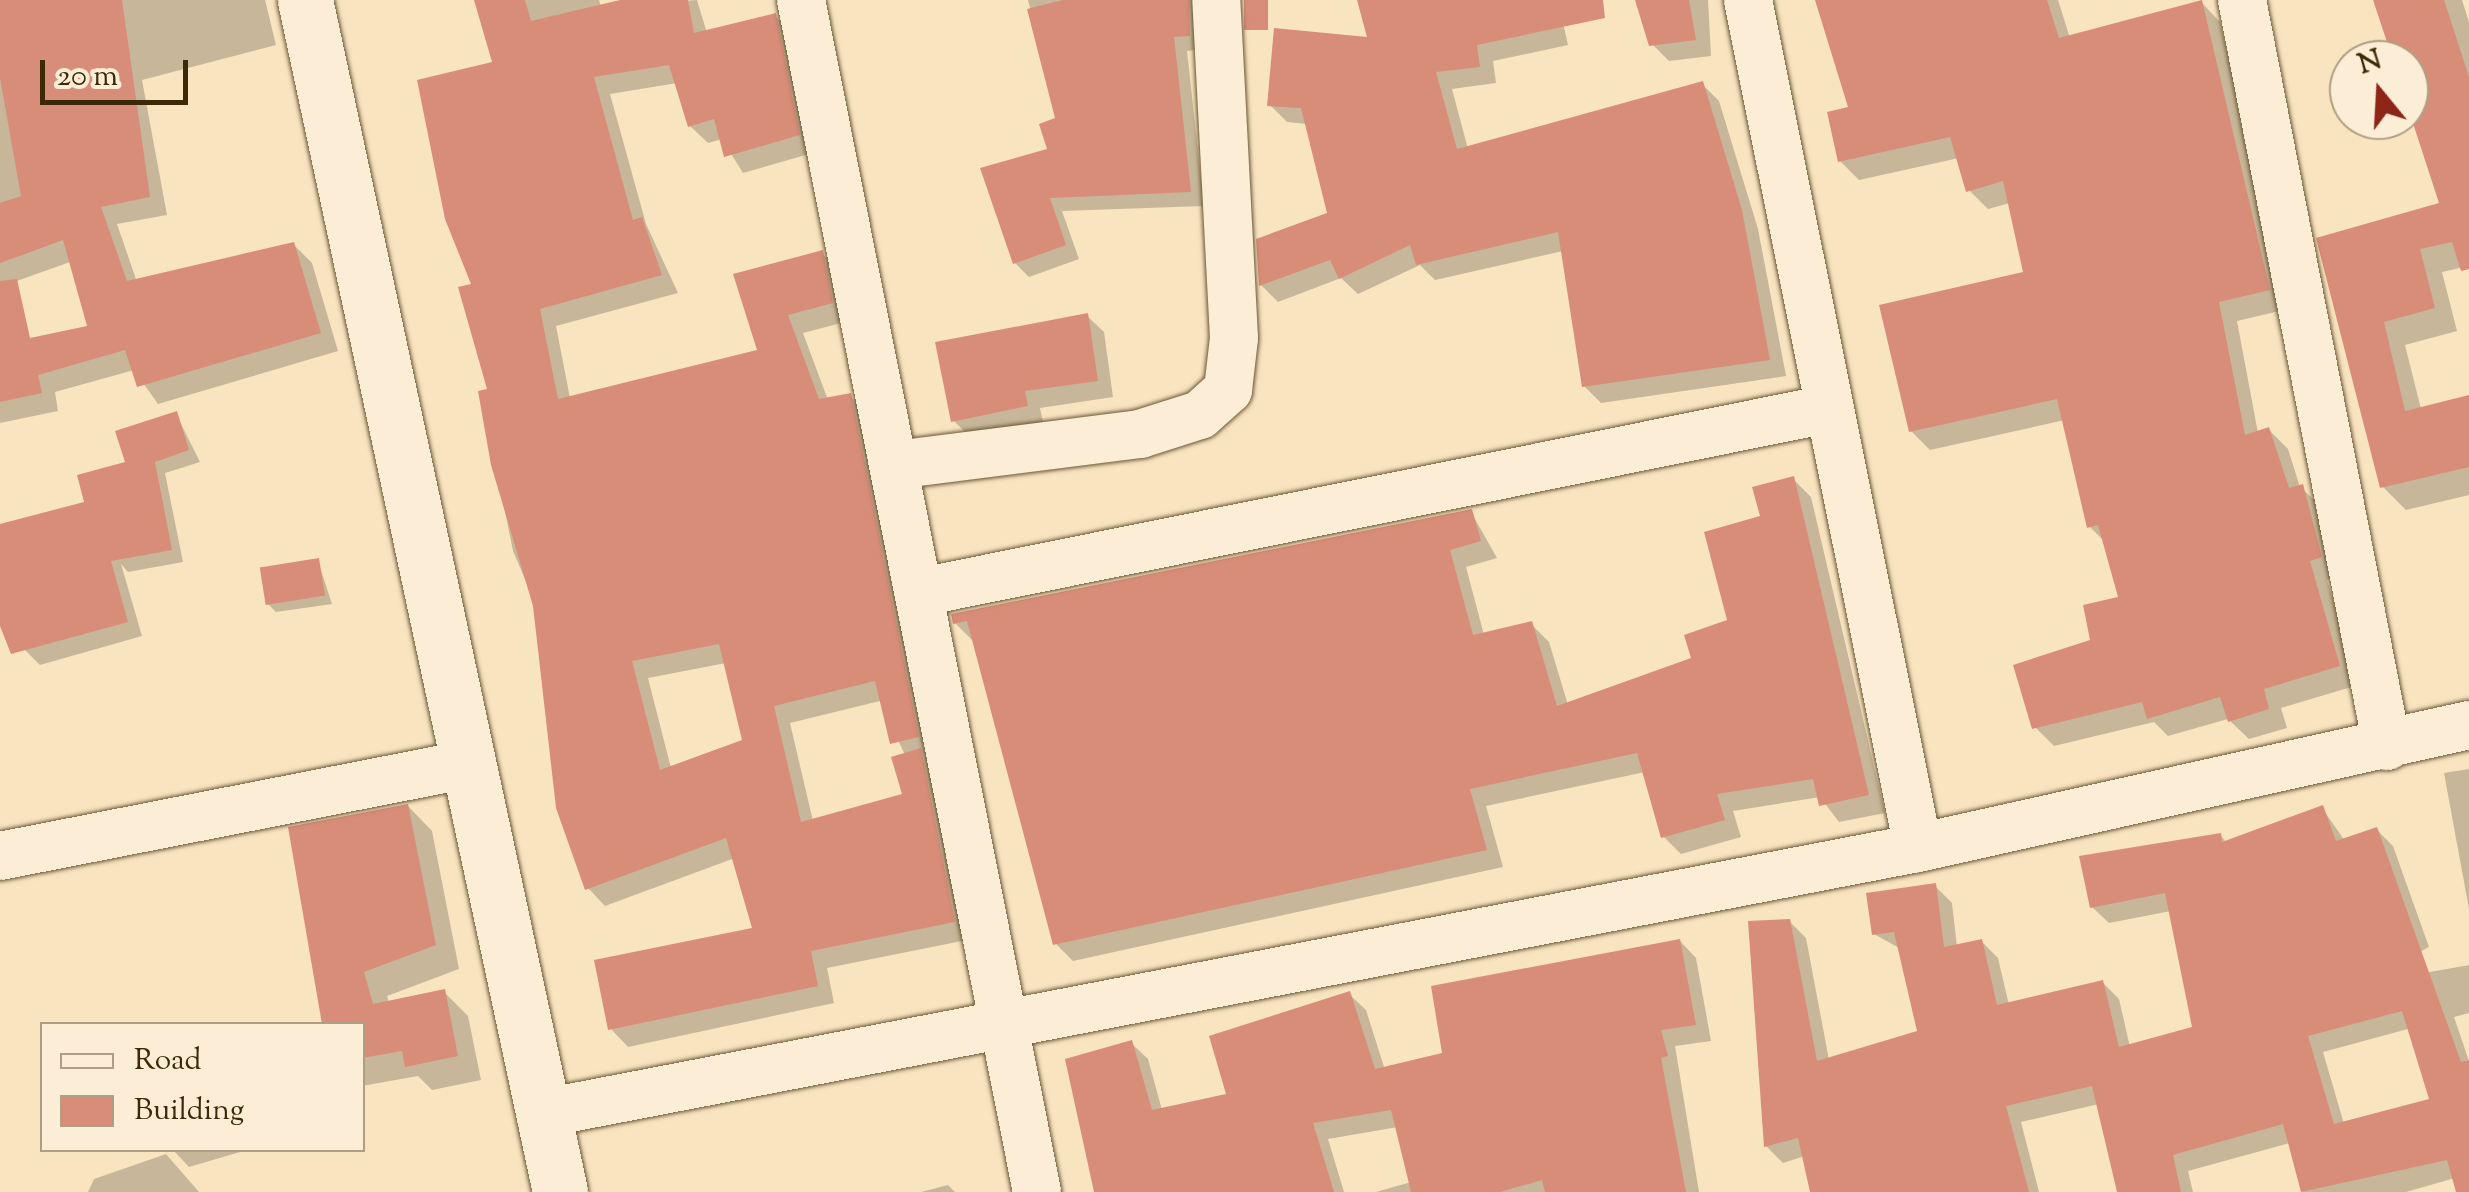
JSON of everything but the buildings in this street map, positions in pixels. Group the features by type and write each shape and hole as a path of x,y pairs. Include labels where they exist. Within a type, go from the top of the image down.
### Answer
{"street":[{"path":"306,0 560,1192"},
{"path":"801,0 896,465 1036,1192"},
{"path":"896,465 1140,434 1200,415 1228,390 1234,338 1216,0"},
{"path":"1748,0 1918,848"},
{"path":"2242,0 2388,746"},
{"path":"921,592 1828,409"},
{"path":"544,1113 1001,1019 1918,848 2469,725"},
{"path":"3,842 466,764"}]}
